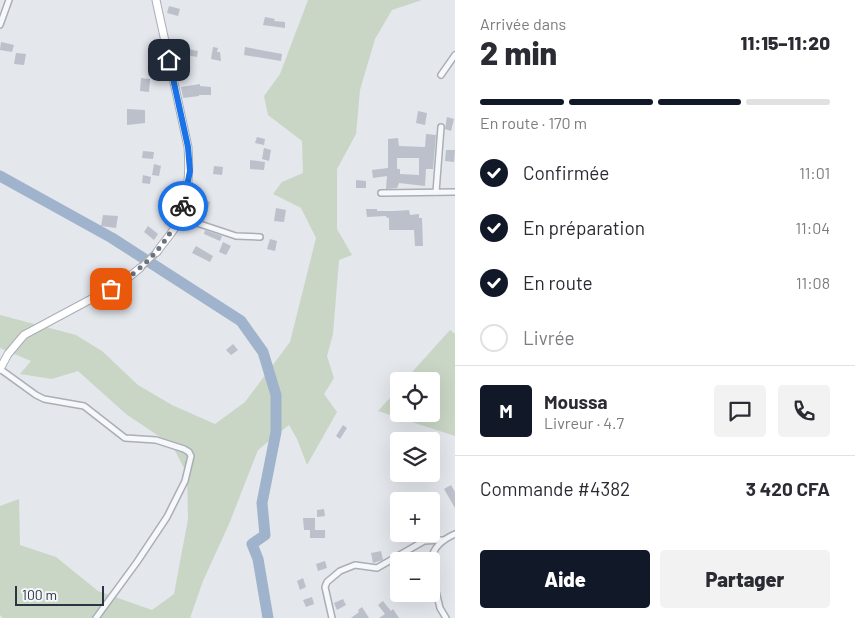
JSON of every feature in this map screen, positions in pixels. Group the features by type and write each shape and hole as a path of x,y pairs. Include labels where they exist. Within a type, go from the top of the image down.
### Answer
{"street":[{"path":"0,24 9,0"},
{"path":"96,618 167,517 185,481 191,456 184,449 156,440 124,438 84,406 44,399 0,369 8,354 24,335 123,282 157,252 174,228 179,216 190,171 188,147 156,0"},
{"path":"441,75 455,55"},
{"path":"436,192 441,128"},
{"path":"382,193 455,192"},
{"path":"179,216 236,236 260,237"},
{"path":"332,618 325,587 333,575 355,565 377,568 424,541 442,540 455,534"},
{"path":"434,552 442,540"},
{"path":"439,602 446,618"}],"green space":[{"path":"308,0 422,0 392,10 375,39 360,90 356,134 337,169 337,229 352,255 339,260 333,334 327,356 334,378 324,394 337,412 307,465 297,439 289,425 258,450 229,524 203,581 190,618 3,618 0,615 0,506 19,499 20,545 56,557 98,591 152,610 174,594 188,519 187,474 172,445 126,414 78,371 52,379 20,374 31,361 0,348 0,315 76,335 102,351 138,385 172,405 215,424 245,402 290,342 316,238 301,208 273,194 282,182 303,173 302,141 268,115 264,96 280,74"},
{"path":"450,330 455,334 455,436 412,422 440,422 440,372 412,372"},
{"path":"390,398 390,415 378,411"}],"building":[{"path":"169,6 180,9 178,16 167,13"},
{"path":"265,17 275,19 274,21 285,22 285,28 263,25"},
{"path":"1,42 14,45 12,52 0,50"},
{"path":"213,47 218,48 217,52 220,52 221,61 211,59"},
{"path":"245,47 282,54 281,61 244,55"},
{"path":"188,49 198,51 197,57 186,55"},
{"path":"16,53 26,54 24,65 14,64"},
{"path":"141,78 150,79 149,92 140,91"},
{"path":"200,84 200,86 211,87 211,95 183,98 181,87"},
{"path":"127,109 145,110 145,123 127,125"},
{"path":"418,111 427,113 425,125 416,123"},
{"path":"447,117 454,119 451,131 445,129"},
{"path":"426,134 436,135 433,169 426,169 425,186 399,183 397,188 386,189 387,176 373,178 372,170 388,168 388,139 398,138 399,146 425,147","holes":["397,158 419,158 419,175 400,174 400,169 397,169"]},
{"path":"257,137 265,139 264,145 255,143"},
{"path":"264,148 271,150 269,161 262,159"},
{"path":"446,150 455,150 454,162 445,161"},
{"path":"143,151 154,152 153,159 142,158"},
{"path":"250,160 265,162 264,170 250,169"},
{"path":"154,164 161,166 159,176 152,175"},
{"path":"214,166 223,167 222,175 213,174"},
{"path":"143,175 151,177 150,184 142,183"},
{"path":"356,180 366,181 366,188 356,188"},
{"path":"201,199 210,202 206,216 197,213"},
{"path":"276,208 286,210 284,222 274,221"},
{"path":"366,209 377,209 377,211 409,210 410,215 419,214 419,218 422,218 423,246 415,246 414,230 389,230 389,218 386,216 367,217"},
{"path":"103,215 118,216 116,228 101,226"},
{"path":"148,226 158,234 154,240 144,232"},
{"path":"205,230 222,236 220,241 204,234"},
{"path":"270,239 277,241 275,251 267,249"},
{"path":"223,242 231,246 226,255 219,252"},
{"path":"196,246 213,256 210,262 192,253"},
{"path":"233,344 238,350 231,355 226,350"},
{"path":"343,425 347,428 340,439 336,436"},
{"path":"451,485 455,492 455,508 444,489"},
{"path":"324,509 325,516 317,517 317,510"},
{"path":"303,518 315,518 315,530 325,530 325,538 310,538 310,530 304,530"},
{"path":"381,551 383,560 373,563 371,553"},
{"path":"325,561 327,568 318,571 316,564"},
{"path":"303,578 306,587 300,590 297,581"},
{"path":"312,597 314,604 306,607 303,600"},
{"path":"343,599 346,605 337,610 334,603"},
{"path":"383,601 391,611 393,609 399,618 379,618 385,614 378,605"},
{"path":"362,607 369,618 351,618 359,612 358,610"}],"waterway":[{"path":"0,176 112,238 241,321 263,352 276,395 276,432 262,503 265,535 252,544 258,559 268,618"}],"way so far":[{"path":"111,289 123,282 157,252 174,228 183,206"}],"route":[{"path":"169,60 188,147 190,171 183,206"}]}
